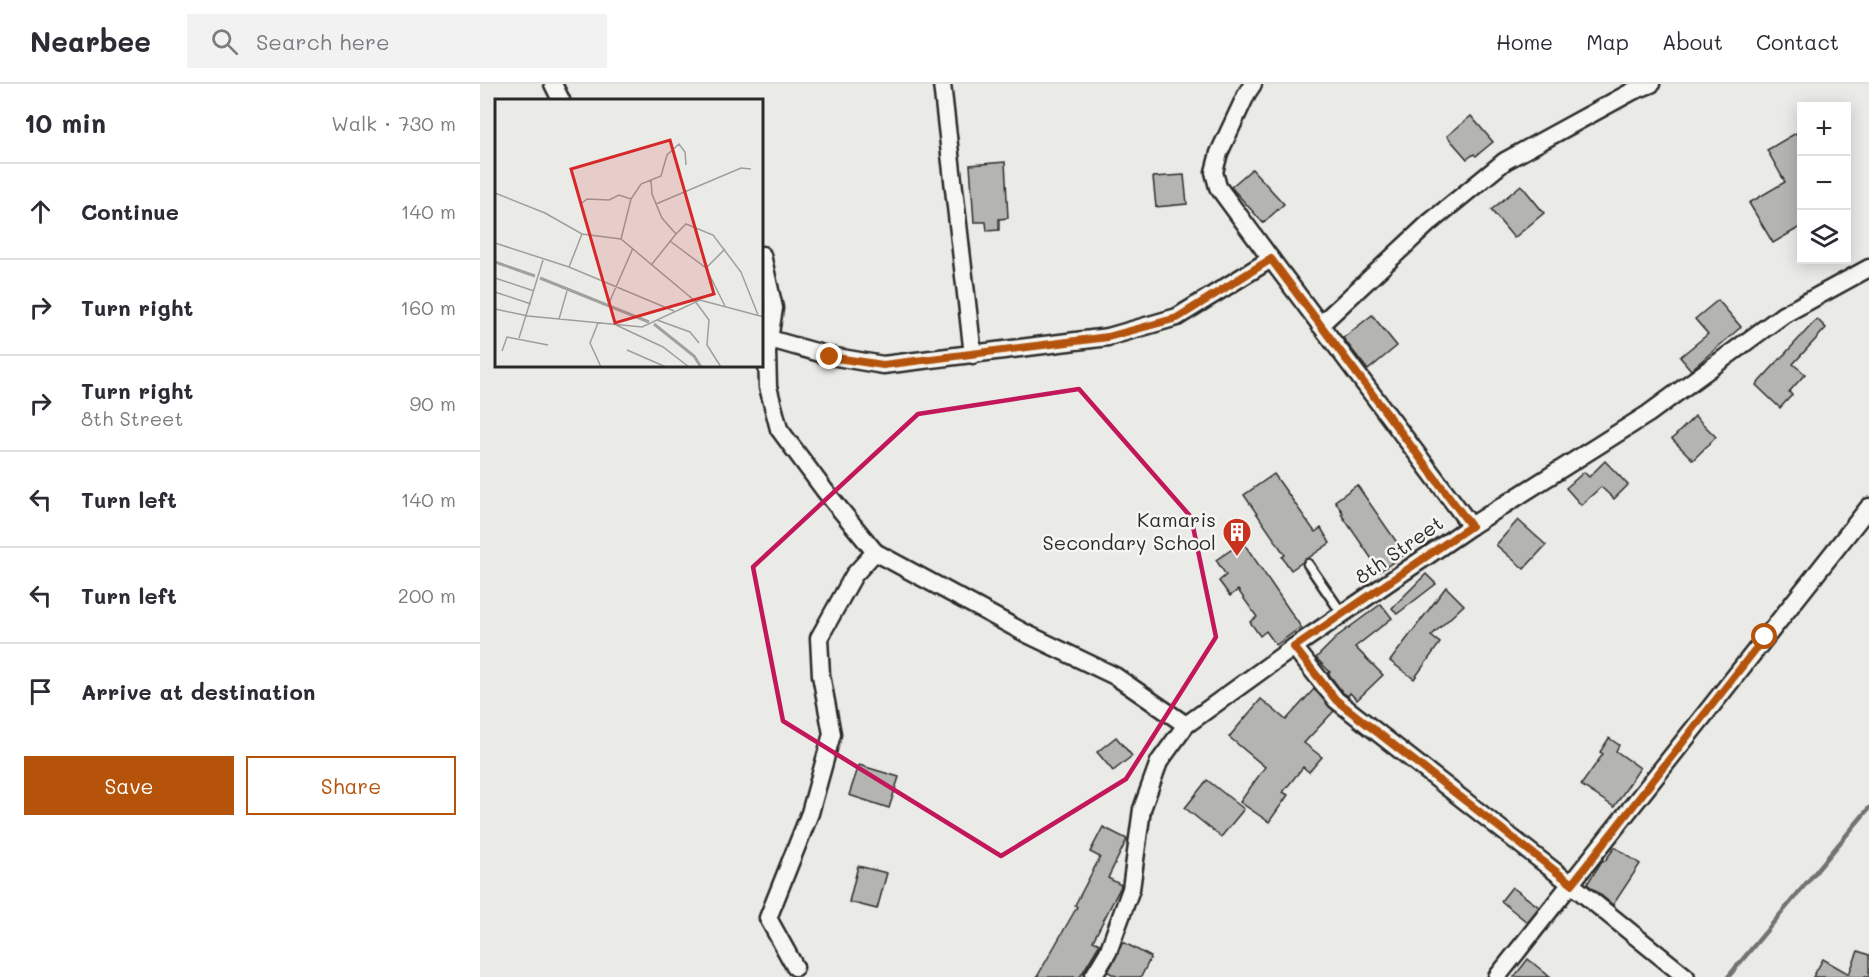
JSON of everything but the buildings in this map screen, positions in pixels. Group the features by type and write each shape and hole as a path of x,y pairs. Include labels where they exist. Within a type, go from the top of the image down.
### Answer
{"street":[{"path":"553,84 560,99"},
{"path":"942,84 973,355"},
{"path":"1253,84 1219,153 1214,172 1218,187 1471,526"},
{"path":"1320,325 1430,223 1505,161 1631,88 1651,84"},
{"path":"770,339 830,357 883,365 1108,337 1177,318 1271,259"},
{"path":"764,264 774,308 767,352 768,387 779,429 825,492 875,552 1025,633 1115,676 1186,726"},
{"name":"8th Street","path":"1093,977 1108,952 1131,889 1142,809 1159,762 1186,726 1294,647 1471,526 1648,414 1782,315 1869,268"},
{"path":"1497,977 1869,507"},
{"path":"795,967 768,918 810,813 832,734 821,675 819,638 854,575 875,552"},
{"path":"1294,647 1336,700 1572,884 1686,977"}],"lane":[{"path":"1308,564 1343,615"}],"highlighted area":[{"path":"1079,389 1191,517 1216,637 1126,779 1001,856 783,721 753,567 918,414"}],"waterway":[{"path":"1728,977 1869,808"}],"place":[{"name":"Kamaris Secondary School","path":"1237,558"}],"route":[{"path":"830,357 883,365 1108,337 1177,318 1271,259 1471,526 1294,647 1336,700 1572,884 1765,637"}]}
